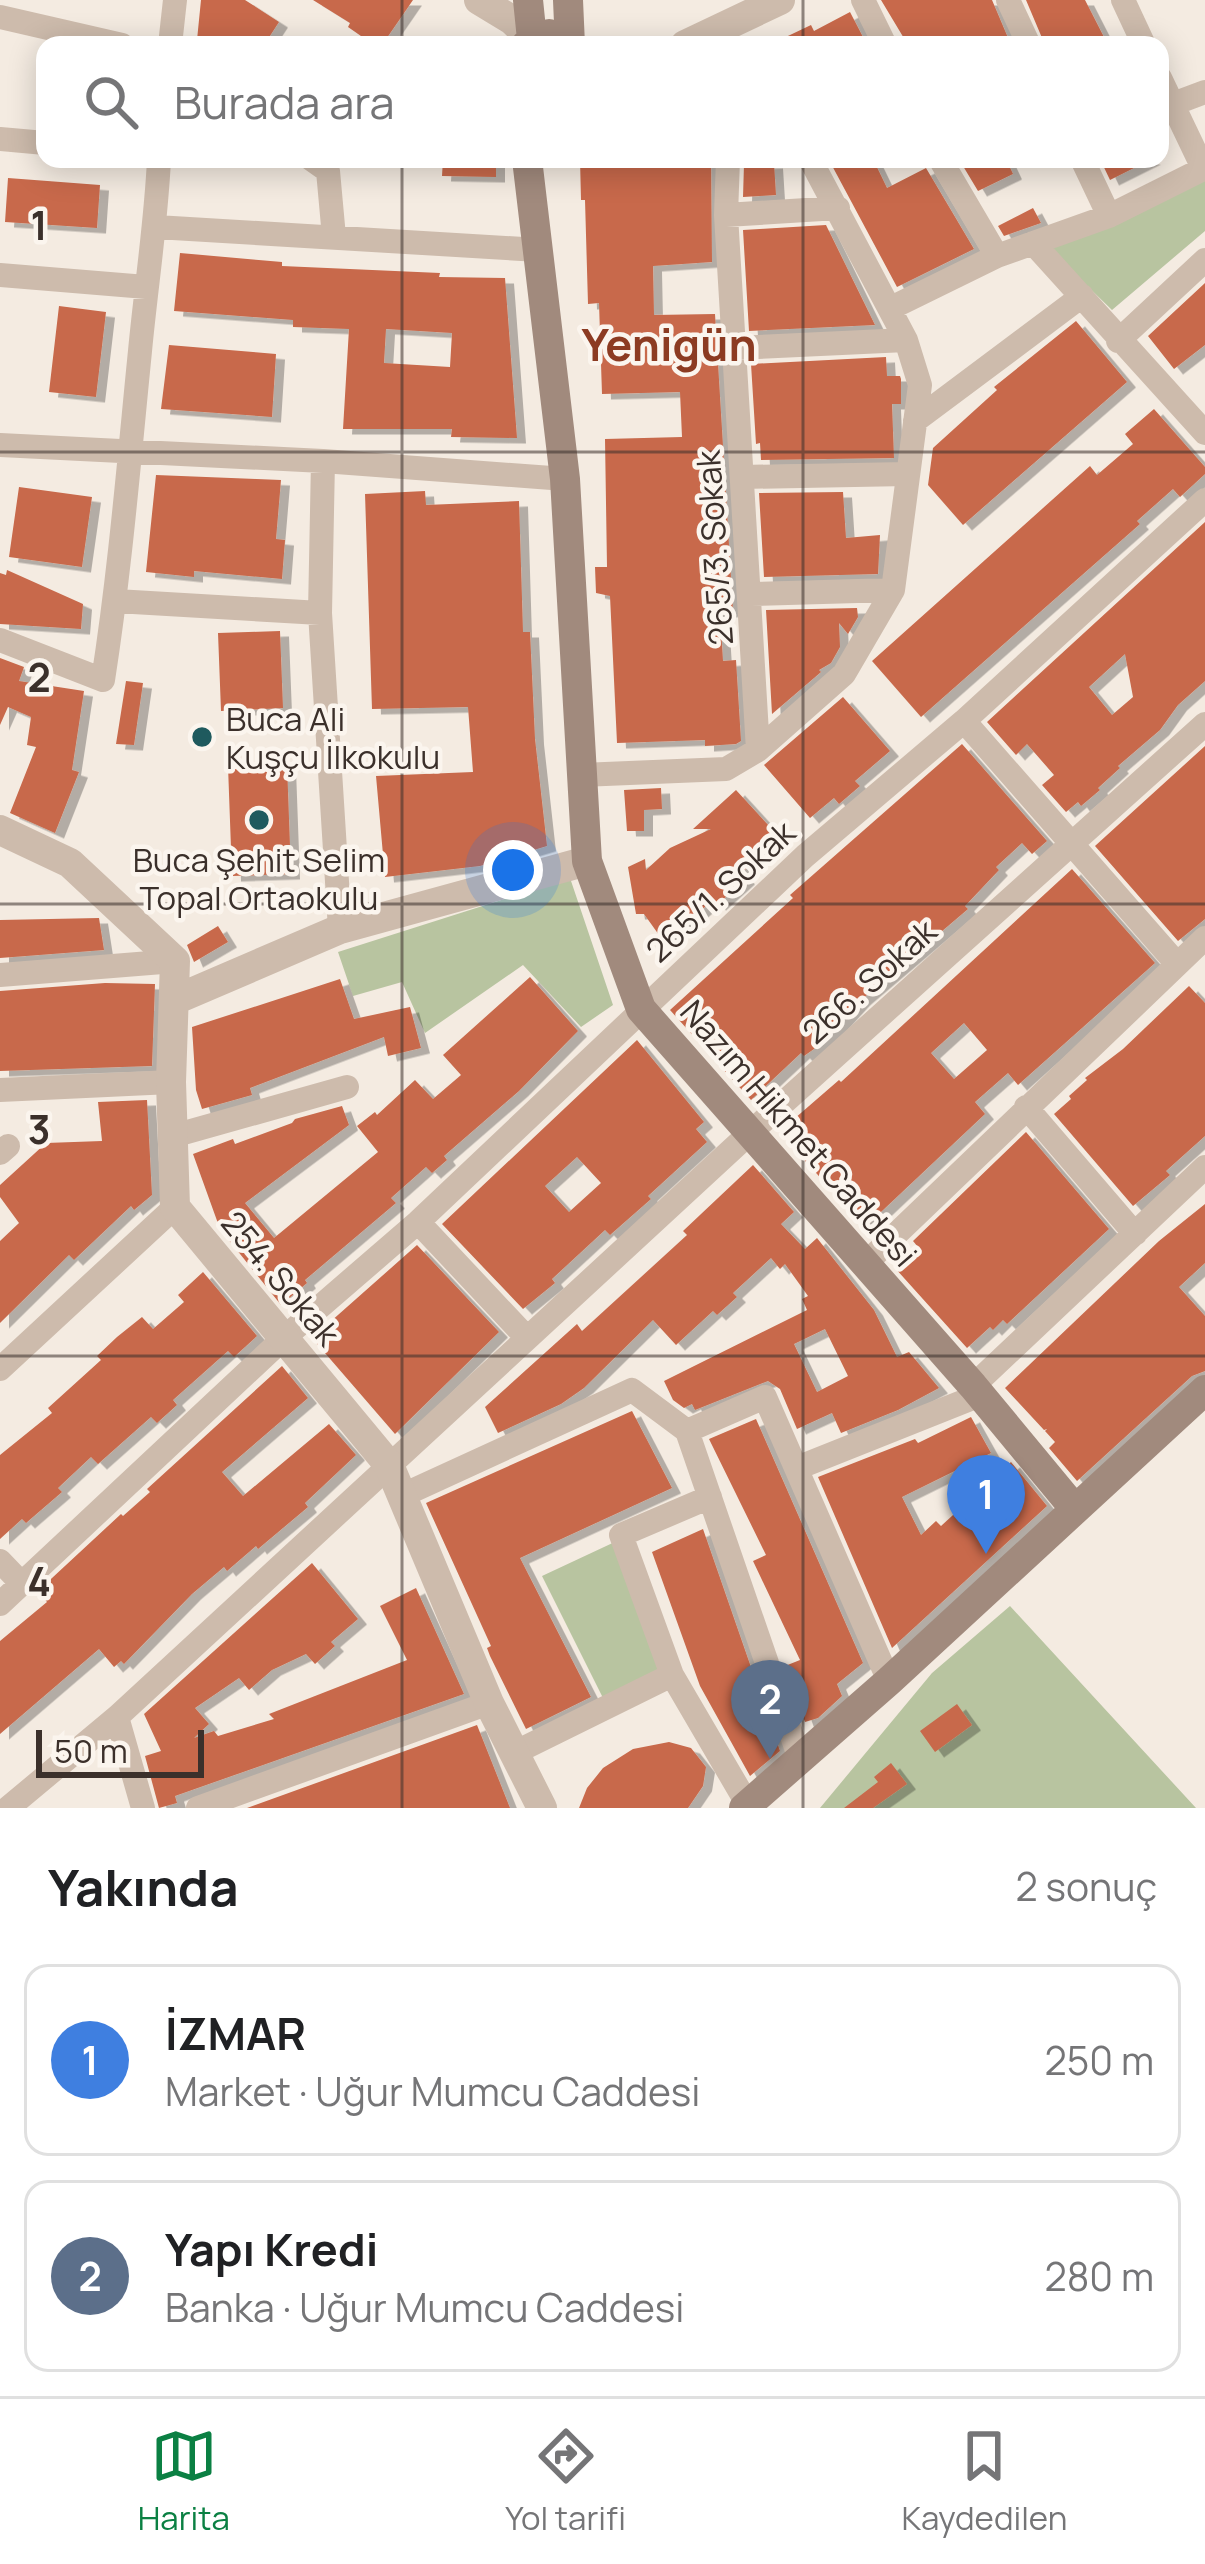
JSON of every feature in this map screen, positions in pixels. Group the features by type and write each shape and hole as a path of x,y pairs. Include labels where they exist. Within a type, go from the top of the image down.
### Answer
{"main road":[{"path":"568,0 570,36"},
{"path":"522,27 553,36"},
{"name":"Nazım Hikmet Caddesi","path":"527,168 565,479 587,861 641,1009 977,1390 1074,1508"},
{"name":"Nazım Hikmet Caddesi","path":"539,250 544,168"},
{"path":"746,1806 1205,1390"}],"street":[{"path":"171,36 175,0"},
{"path":"476,0 522,27"},
{"path":"863,0 881,36"},
{"path":"1008,0 1025,36"},
{"path":"1123,0 1140,36"},
{"path":"738,36 774,1"},
{"path":"0,17 83,36"},
{"path":"1173,104 1205,92"},
{"path":"891,308 997,256 1109,216 1204,168 1169,96"},
{"path":"0,139 36,141"},
{"path":"0,640 103,680 116,601 159,168"},
{"path":"324,168 328,171 334,237"},
{"name":"265/3. Sokak","path":"728,168 726,215 758,750"},
{"path":"581,775 726,769 758,750 844,674 892,590 920,385 891,308 815,168"},
{"path":"945,168 997,256"},
{"path":"1086,168 1109,216"},
{"path":"726,215 838,208"},
{"path":"156,227 539,250"},
{"path":"1033,244 1205,433"},
{"path":"1118,341 1205,260"},
{"path":"0,275 146,287"},
{"path":"915,421 1082,296"},
{"path":"735,348 906,340"},
{"path":"0,445 565,479"},
{"path":"323,461 320,613 340,929"},
{"path":"742,478 908,475"},
{"name":"265/1. Sokak","path":"0,1604 285,1337 418,1222 805,856 964,721 1205,500"},
{"path":"751,595 892,590"},
{"path":"116,601 320,613"},
{"path":"964,721 1177,964"},
{"name":"266. Sokak","path":"8,1808 117,1717 752,1131 1205,724"},
{"path":"0,830 70,862 175,962"},
{"path":"176,999 340,929 587,861"},
{"path":"866,1264 1177,964 1202,947"},
{"path":"0,975 175,962"},
{"name":"254. Sokak","path":"175,962 171,1082 176,1207 389,1465 489,1702 542,1808"},
{"path":"0,1090 171,1082"},
{"path":"173,1136 347,1087"},
{"path":"1026,1107 1135,1234"},
{"path":"797,1468 977,1390 1205,1167"},
{"path":"0,1369 176,1207"},
{"path":"418,1222 527,1338"},
{"path":"401,1496 632,1390 687,1432 800,1759"},
{"path":"687,1432 765,1397 889,1681"},
{"path":"710,1497 621,1534 672,1675 746,1806"},
{"path":"0,1561 22,1584"},
{"path":"514,1753 672,1675"},
{"path":"198,1808 489,1702"},
{"path":"117,1717 143,1808"}],"green space":[{"path":"1205,177 1205,231 1112,310 1048,248"},
{"path":"570,878 613,1005 581,1027 523,965 425,1033 402,982 353,996 338,952"},
{"path":"619,1540 664,1671 604,1700 542,1576"},
{"path":"1010,1606 1196,1808 820,1808 932,1673"}],"building":[{"path":"201,0 245,0 279,22 270,36 197,36"},
{"path":"313,0 413,0 388,36 361,36 348,27 350,23"},
{"path":"881,0 992,0 1007,36 903,36"},
{"path":"1026,0 1085,0 1103,36 1041,36"},
{"path":"850,12 862,36 788,36 811,25 814,31"},
{"path":"442,168 496,168 496,177 442,176"},
{"path":"580,168 711,168 712,262 653,266 654,315 715,314 733,611 720,613 723,661 736,660 741,741 736,744 705,746 705,740 617,743 610,596 596,593 595,567 607,567 605,439 682,437 680,392 602,394 599,303 588,304 585,200 581,200"},
{"path":"744,168 774,168 776,195 743,197"},
{"path":"833,168 877,168 887,188 926,168 974,249 897,287"},
{"path":"964,168 1010,168 1013,174 978,191"},
{"path":"1104,168 1134,168 1110,180"},
{"path":"8,178 100,185 97,228 5,222"},
{"path":"1033,208 1041,223 1004,236 998,226"},
{"path":"826,225 875,325 749,331 743,230"},
{"path":"180,253 282,262 282,266 505,278 517,438 451,437 452,429 343,429 349,329 293,327 293,320 174,311","holes":["386,329 452,333 450,367 384,363"]},
{"path":"1205,283 1205,345 1174,369 1148,336"},
{"path":"59,306 106,312 96,397 49,392"},
{"path":"1076,321 1127,382 963,525 928,485 933,448 997,390 994,387"},
{"path":"169,345 276,354 272,417 161,409"},
{"path":"886,357 887,376 901,379 901,404 892,404 894,458 761,460 751,364"},
{"path":"1154,409 1205,467 1205,474 1180,497 1173,489 1137,521 1140,524 921,717 872,661 1090,466 1097,475 1133,444 1125,434"},
{"path":"156,475 281,480 276,539 285,540 282,579 146,572"},
{"path":"19,487 92,497 82,567 9,557"},
{"path":"425,491 426,505 519,501 523,632 530,632 547,846 480,866 385,877 376,776 473,772 468,707 372,709 365,494"},
{"path":"843,492 846,538 880,535 878,574 764,577 759,493"},
{"path":"1205,522 1205,681 1178,705 1160,730 1118,766 1100,790 1066,812 1042,785 1054,775 1027,744 1016,755 987,722","holes":["1125,654 1133,697 1112,715 1089,687"]},
{"path":"7,570 83,604 81,629 0,624 0,573 6,575"},
{"path":"857,608 858,617 848,634 839,623 840,647 831,663 772,714 766,610"},
{"path":"280,631 283,708 221,711 218,633"},
{"path":"0,658 24,667 19,681 84,691 72,770 79,772 55,833 10,813 36,747 27,745 31,717 8,707 0,725"},
{"path":"126,681 143,683 134,745 116,744"},
{"path":"843,697 890,751 855,781 860,786 839,804 834,798 810,818 764,765"},
{"path":"962,744 1047,841 1032,854 1022,843 996,867 999,870 965,906 968,909 861,1000 821,1044 804,1056 801,1053 751,1100 670,1010 793,898 790,895"},
{"path":"1205,746 1205,919 1178,941 1095,846"},
{"name":"Buca Şehit Selim Topal Ortaokulu","path":"287,764 291,874 232,876 228,766"},
{"path":"661,788 662,809 644,810 644,831 627,831 624,790"},
{"path":"736,790 780,838 741,873 746,879 717,905 713,900 664,942 644,914 636,914 628,867 645,859 646,870 670,848 711,829 693,829"},
{"path":"1072,869 1155,963 1018,1085 1008,1073 975,1102 985,1114 865,1227 779,1132 841,1082","holes":["964,1023 987,1050 954,1079 931,1053"]},
{"path":"99,918 104,950 0,958 0,920"},
{"path":"218,926 228,942 194,962 187,945"},
{"path":"530,977 578,1031 519,1091 444,1156 447,1160 432,1173 426,1167 391,1198 396,1203 281,1305 220,1229 193,1154 342,1106 349,1125 245,1203 274,1238 378,1152 357,1126 377,1115 415,1080 433,1099 461,1075 443,1055"},
{"path":"340,979 354,1019 410,1007 421,1048 388,1056 384,1037 250,1088 252,1095 202,1109 196,1090 192,1027"},
{"path":"155,984 152,1066 0,1071 0,991"},
{"path":"1189,986 1205,1003 1205,1136 1133,1206 1054,1114 1085,1078"},
{"path":"637,1040 704,1122 696,1129 707,1142 648,1196 651,1199 610,1235 605,1230 523,1309 442,1224","holes":["577,1157 601,1183 569,1212 545,1186"]},
{"path":"147,1100 152,1195 134,1210 131,1206 74,1260 69,1255 0,1323 0,1241 19,1223 0,1197 0,1185 46,1143 102,1141 98,1102"},
{"path":"1026,1132 1109,1229 1007,1324 1003,1320 993,1330 990,1327 967,1348 895,1268 918,1247 913,1241"},
{"path":"753,1165 794,1212 781,1224 805,1249 817,1238 874,1310 897,1357 909,1352 939,1388 841,1433 832,1413 797,1429 780,1389 768,1381 695,1410 692,1404 684,1408 673,1400 664,1381 807,1310 802,1299 808,1296 785,1264 780,1269 771,1258 733,1293 737,1297 717,1315 713,1311 676,1345 653,1320 584,1388 498,1433 485,1407 577,1324 582,1331 687,1235 683,1231","holes":["825,1329 848,1376 817,1392 794,1344"]},
{"path":"1205,1204 1205,1263 1179,1287 1205,1316 1205,1371 1192,1376 1077,1481 1049,1448 1055,1442 1047,1429 1005,1388 1159,1241"},
{"path":"417,1245 499,1332 395,1434 312,1338"},
{"path":"203,1272 257,1336 234,1357 228,1351 173,1400 177,1405 157,1423 151,1417 98,1464 91,1457 58,1488 62,1492 0,1539 0,1455 52,1413 48,1408 101,1360 97,1356 117,1337 142,1317 153,1329 184,1302 178,1295"},
{"path":"282,1366 308,1398 222,1472 243,1496 329,1424 356,1455 305,1503 308,1507 192,1594 124,1664 121,1661 114,1667 99,1649 0,1734 0,1641 47,1602 38,1591"},
{"path":"632,1411 672,1488 520,1558 591,1697 526,1729 426,1503"},
{"path":"971,1417 991,1453 902,1497 921,1535 936,1521 941,1526 1011,1462 1047,1506 892,1648 818,1477 915,1439 918,1443"},
{"path":"756,1419 863,1663 837,1684 842,1696 818,1718 805,1722 785,1666 800,1660 753,1561 766,1555 709,1439"},
{"path":"703,1529 780,1751 750,1776 700,1686 652,1552"},
{"path":"312,1563 358,1619 331,1642 335,1646 315,1664 306,1654 272,1670 249,1690 239,1678 195,1708 209,1724 194,1738 274,1719 269,1714 407,1660 380,1606 416,1588 464,1694 175,1796 177,1803 159,1808 145,1756 161,1751 144,1714"},
{"path":"957,1704 972,1725 935,1752 920,1731"},
{"path":"477,1725 510,1808 247,1808"},
{"path":"669,1742 691,1748 706,1767 703,1786 688,1808 579,1808 603,1768 633,1749"},
{"path":"891,1763 907,1784 873,1808 844,1808 878,1782 874,1777"}],"place":[{"name":"Buca Ali Kuşçu İlkokulu","path":"202,737"},
{"name":"Buca Şehit Selim Topal Ortaokulu","path":"259,820"},
{"name":"İZMAR","path":"986,1554"},
{"name":"Yapı Kredi","path":"770,1759"}],"district":[{"name":"Yenigün","path":"669,344"}]}
